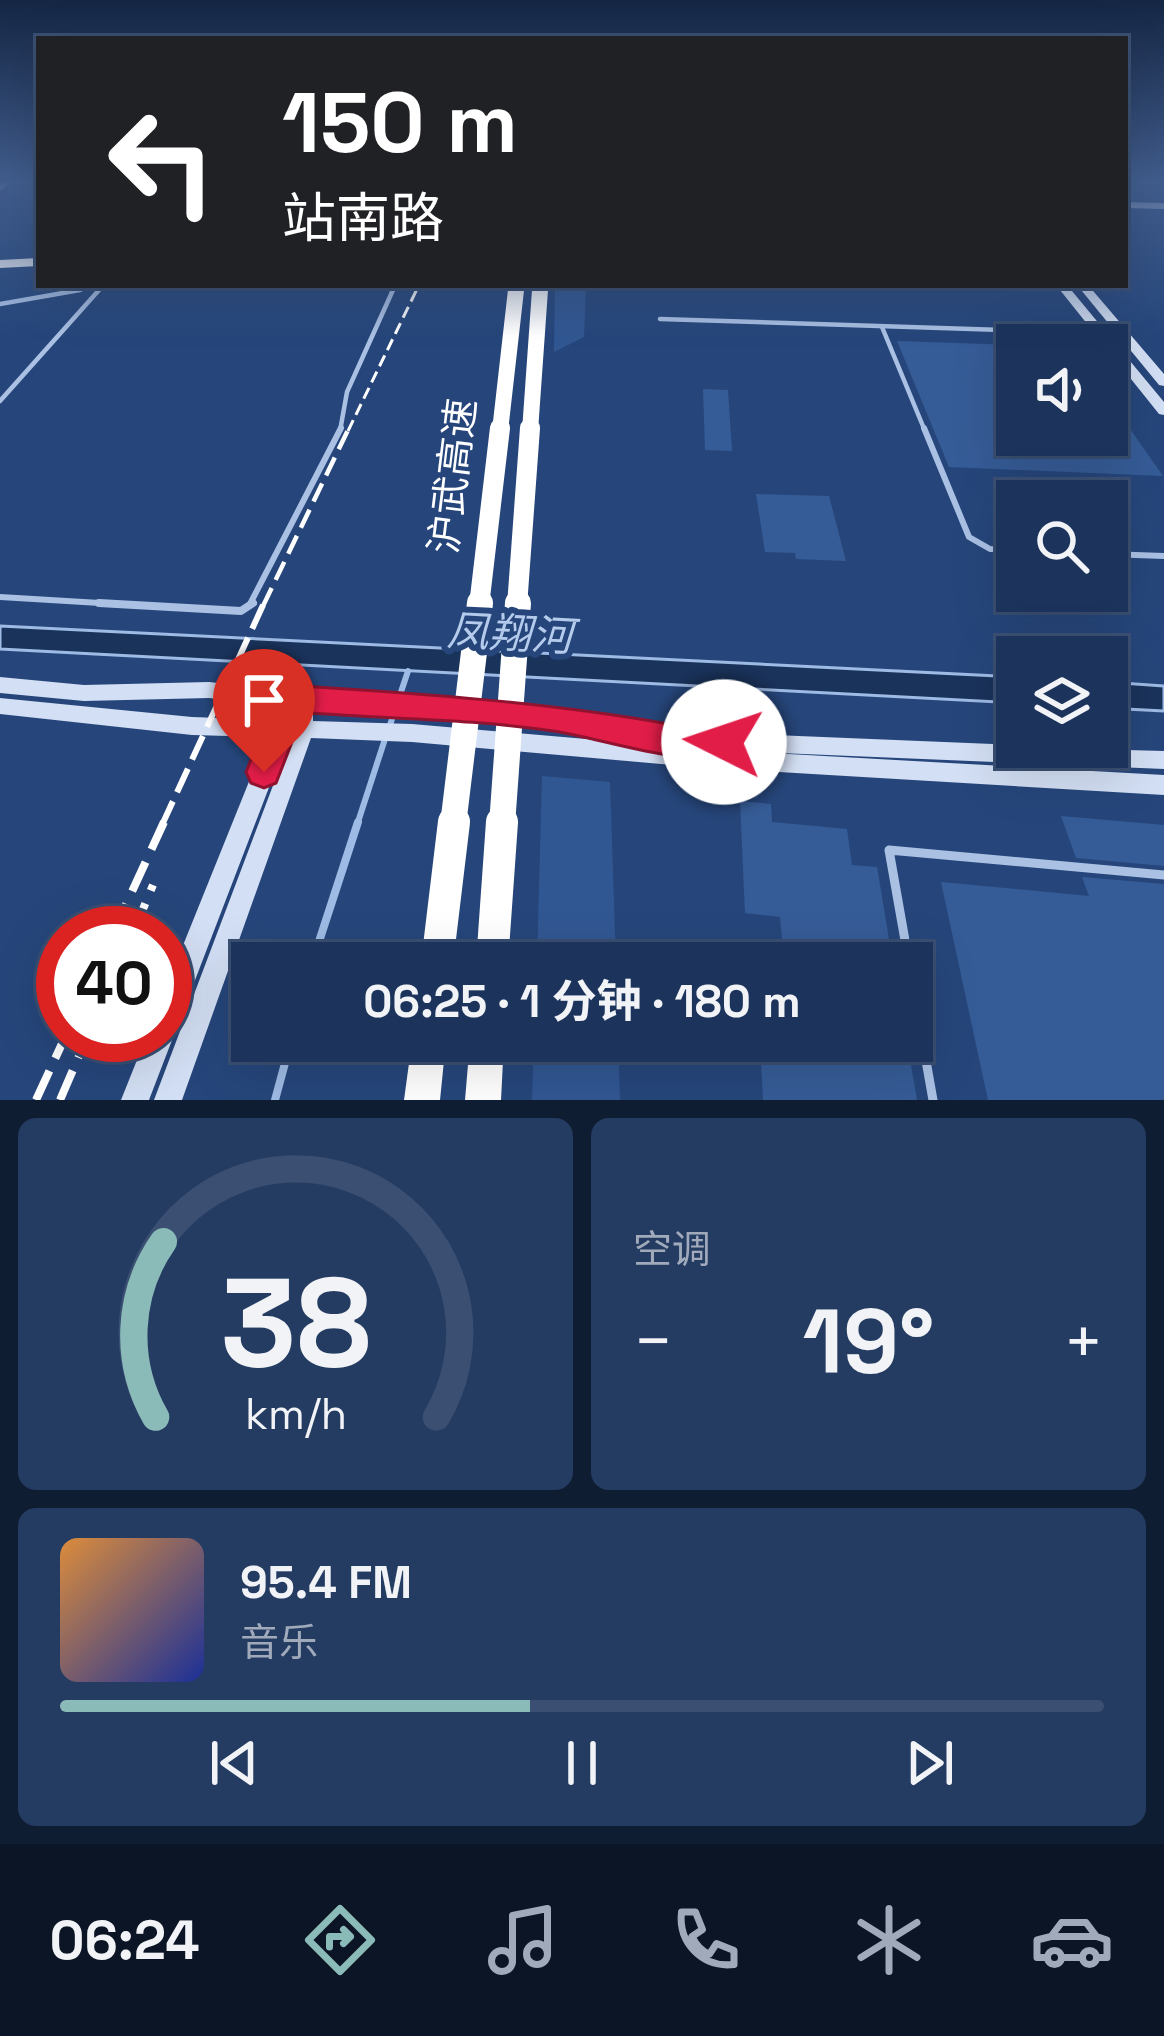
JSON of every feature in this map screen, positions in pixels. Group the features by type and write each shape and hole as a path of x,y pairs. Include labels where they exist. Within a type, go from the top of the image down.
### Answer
{"highway":[{"path":"0,262 36,260"},
{"name":"沪武高速","path":"440,942 518,288"},
{"name":"沪武高速","path":"493,942 540,288"},
{"path":"422,1100 427,1062"},
{"path":"483,1100 486,1062"}],"street":[{"path":"1063,288 1093,324"},
{"path":"1085,288 1164,382"},
{"path":"1128,367 1164,411"},
{"path":"0,685 84,693 209,690 302,699 412,721 695,758 1164,785"},
{"path":"168,1100 302,699"},
{"path":"0,706 292,731 550,717 680,740 1164,760"},
{"path":"192,961 292,731"},
{"path":"135,1100 150,1062"}],"lane":[{"path":"0,304 93,288"},
{"path":"0,401 103,288"},
{"path":"0,598 241,611 254,602 339,439 347,392 394,288"},
{"path":"660,319 996,330"},
{"path":"882,327 969,537 996,549"},
{"path":"1128,555 1164,556"},
{"path":"905,942 889,850 1164,875"},
{"path":"926,1062 933,1100"}],"shaded area":[{"path":"555,288 586,288 584,337 554,352"},
{"path":"0,626 996,676 996,702 0,649"},
{"path":"1128,683 1164,686 1164,711 1128,709"},
{"path":"542,776 610,782 615,942 538,942"},
{"path":"533,1062 619,1062 620,1100 532,1100"}],"building":[{"path":"897,341 996,344 996,456 1128,456 1128,426 1163,476 949,467"},
{"path":"703,389 728,390 732,451 705,450"},
{"path":"756,494 829,496 846,561 765,552"},
{"path":"740,801 771,804 772,822 847,829 852,865 877,867 890,942 782,942 780,917 745,913"},
{"path":"1061,816 1164,825 1164,866 1076,858"},
{"path":"1082,877 1164,884 1164,1100 988,1100 941,882 1089,896"},
{"path":"761,1062 911,1062 917,1100 763,1100"}],"waterway":[{"path":"389,728 408,671"},
{"path":"357,825 385,739"},
{"path":"319,942 358,822"},
{"path":"275,1100 285,1062"}],"railway":[{"path":"348,431 418,288"},
{"path":"263,606 349,428"},
{"path":"162,825 264,603"},
{"path":"125,906 164,822"},
{"path":"144,906 153,885"},
{"path":"36,1100 54,1062"},
{"path":"60,1100 76,1062"}],"route":[{"path":"264,772 280,731 302,699 550,717 680,740 724,742"}],"water label":[{"name":"凤翔河","path":"510,633"}]}
